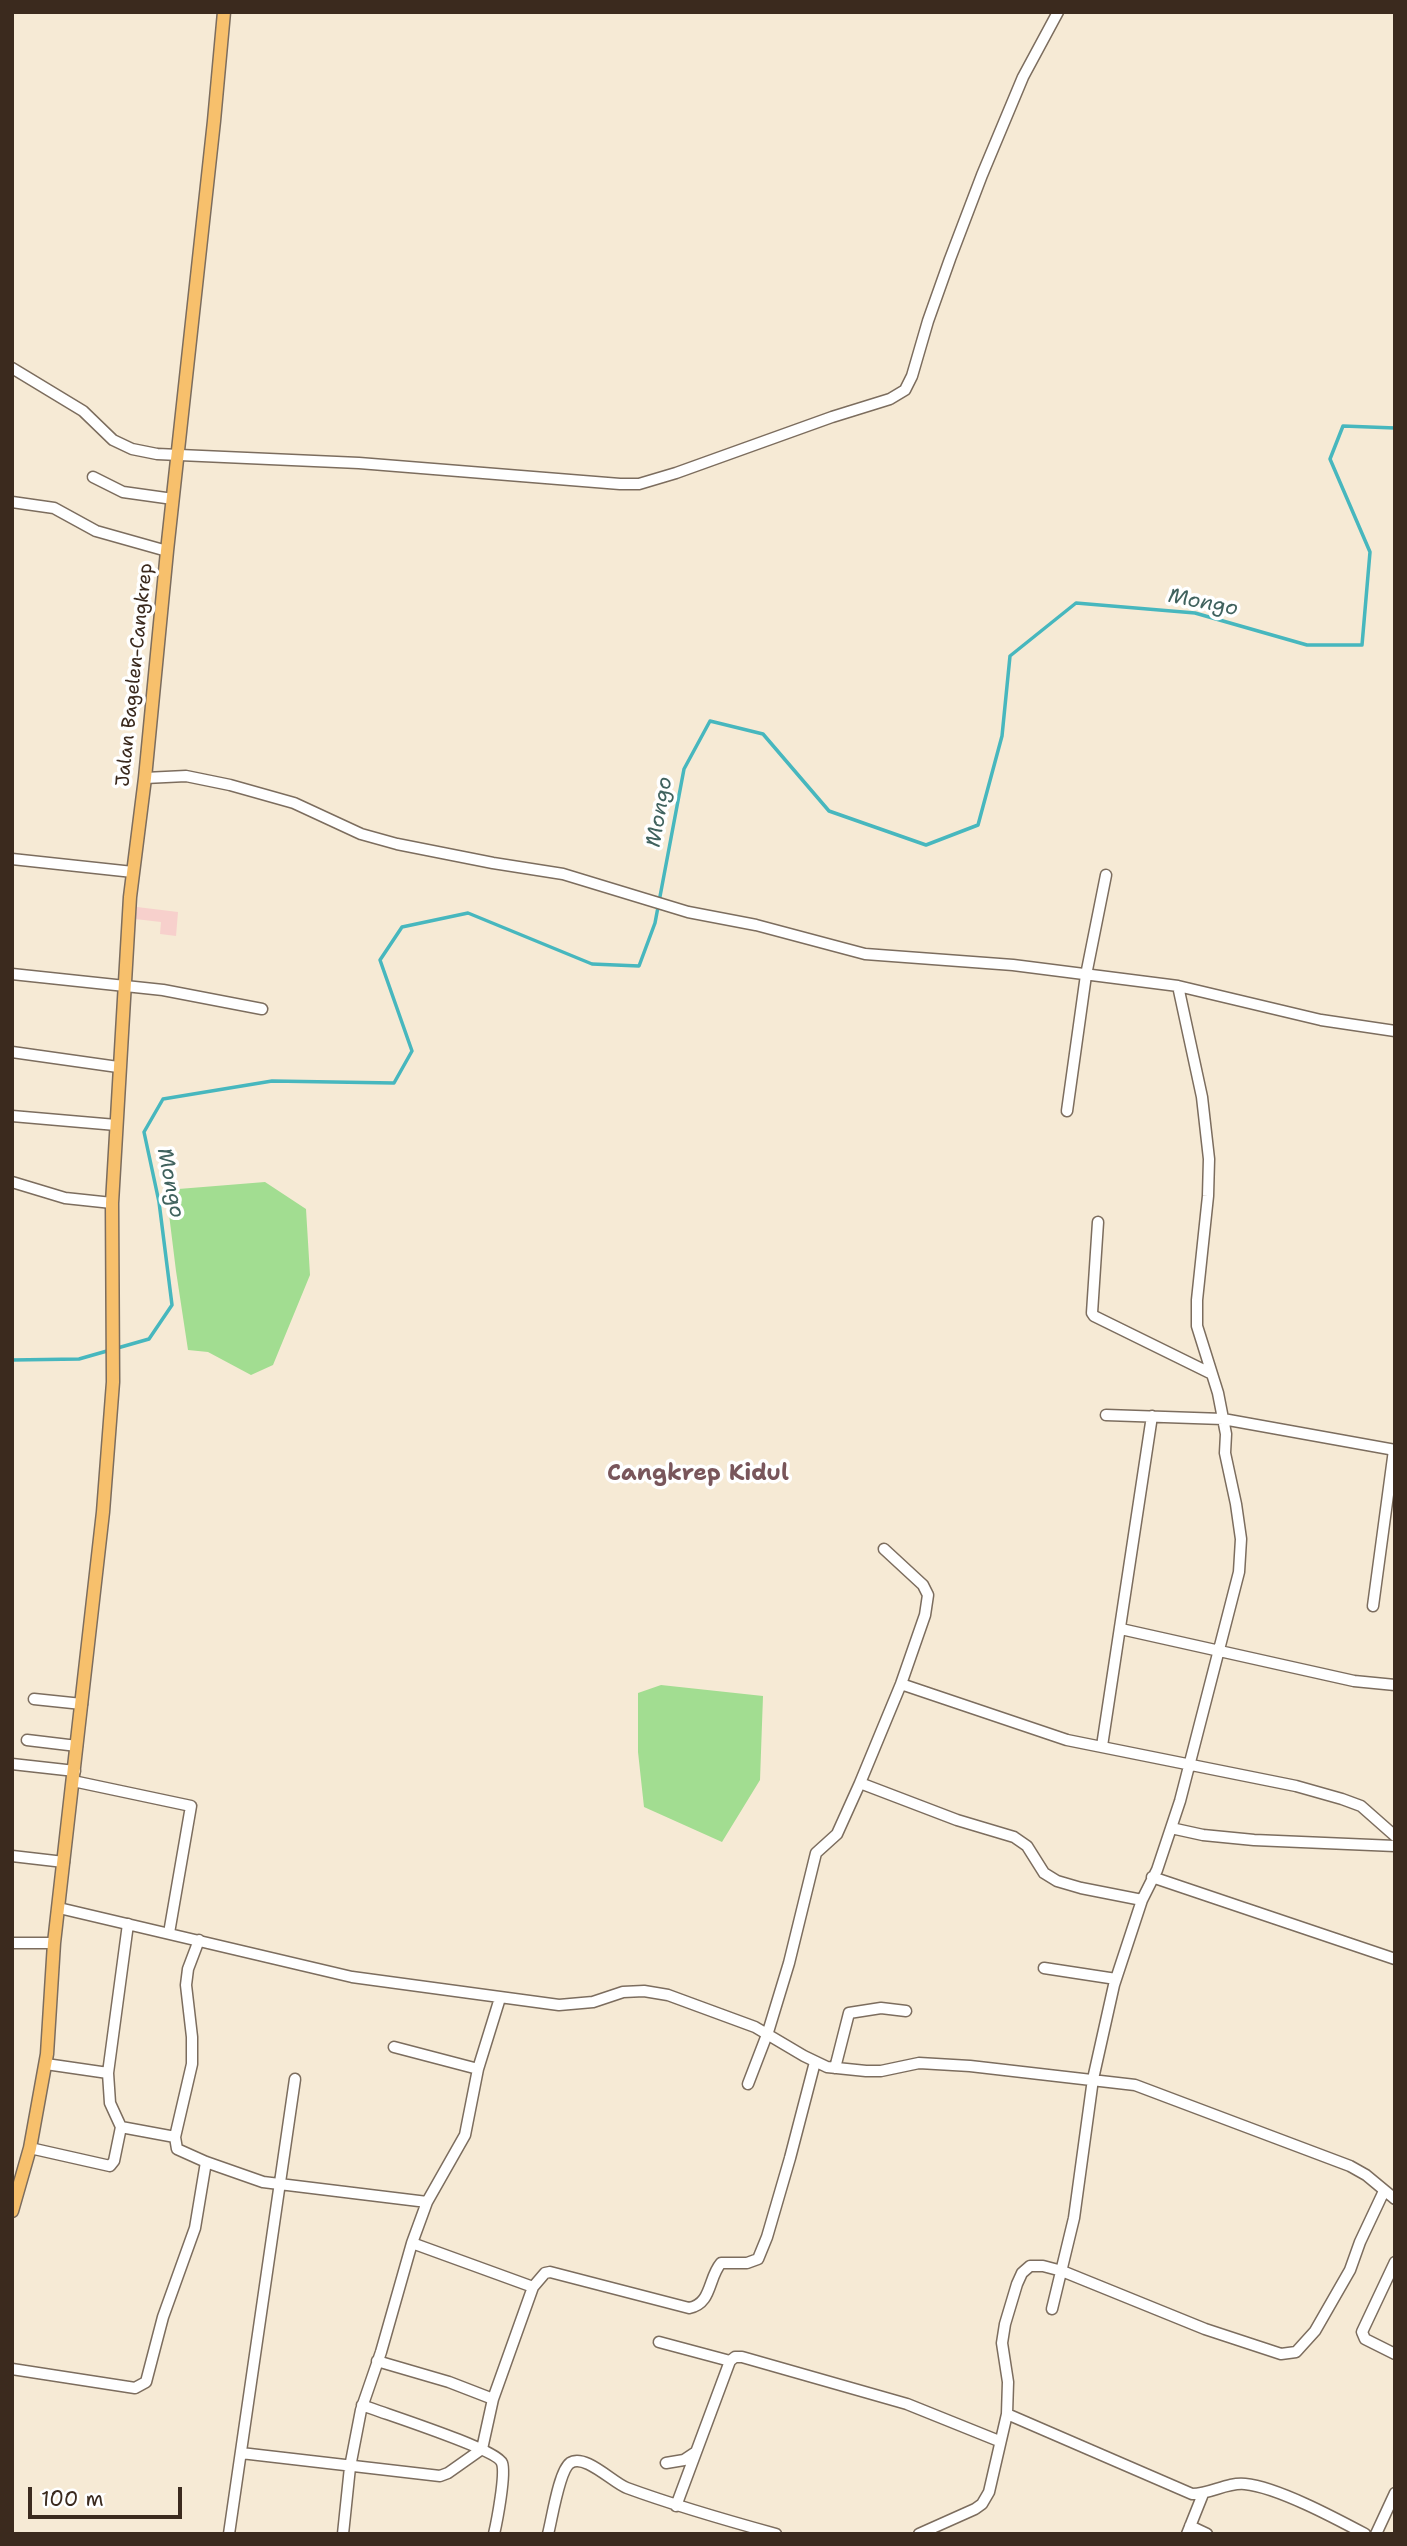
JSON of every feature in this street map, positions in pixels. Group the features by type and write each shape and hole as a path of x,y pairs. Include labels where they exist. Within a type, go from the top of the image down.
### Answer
{"main road":[{"name":"Jalan Bagelen-Cangkrep","path":"12,2211 30,2148 46,2064 54,1943 103,1512 113,1381 112,1203 123,985 177,455 215,121 224,12"}],"street":[{"path":"12,368 83,411 113,440 157,454 359,463 639,484 676,473 832,416 890,399 905,390 982,175 1023,77 1058,12"},
{"path":"93,477 123,492 173,499"},
{"path":"12,502 54,508 96,531 167,551"},
{"path":"145,778 186,776 229,785 294,803 361,834 385,841 563,874 688,912 757,925 865,954 1013,965 1178,986 1321,1020 1395,1031"},
{"path":"12,859 133,872"},
{"path":"1067,1111 1086,975 1106,875"},
{"path":"12,974 163,990 262,1009"},
{"path":"1052,2309 1074,2218 1093,2079 1116,1979 1142,1900 1160,1863 1190,1766 1239,1572 1241,1539 1225,1453 1226,1434 1196,1312 1208,1196 1209,1159 1202,1097 1178,986"},
{"path":"12,1052 118,1067"},
{"path":"12,1116 116,1125"},
{"path":"12,1182 65,1198 112,1203"},
{"path":"1098,1222 1092,1313 1094,1316 1212,1374"},
{"path":"1106,1415 1223,1419 1395,1450 1373,1606"},
{"path":"1102,1746 1152,1416"},
{"path":"748,2084 768,2032 789,1963 816,1853 837,1834 901,1684 925,1615 928,1595 923,1585 884,1549"},
{"path":"1121,1629 1354,1681 1395,1685"},
{"path":"901,1684 1067,1740 1296,1786 1342,1799 1361,1806 1395,1836"},
{"path":"34,1699 82,1703"},
{"path":"27,1740 77,1746"},
{"path":"12,1764 74,1776 191,1806 169,1933"},
{"path":"860,1783 957,1820 1014,1837 1027,1846 1044,1873 1057,1881 1142,1900"},
{"path":"1171,1828 1203,1835 1254,1840 1395,1846"},
{"path":"12,1856 64,1862"},
{"path":"1152,1877 1395,1959"},
{"path":"59,1908 352,1978 559,2005 593,2001 624,1992 644,1991 668,1995 768,2032 815,2062 835,2068 881,2071 919,2063 999,2068 1135,2085 1236,2121 1358,2170 1395,2199"},
{"path":"30,2148 110,2166 114,2161 121,2127 110,2103 108,2073 128,1924"},
{"path":"199,1940 188,1969 186,1985 192,2064 175,2137 177,2149 249,2178 427,2202"},
{"path":"12,1943 54,1943"},
{"path":"1044,1968 1116,1979"},
{"path":"343,2534 350,2467 362,2405 427,2202 464,2135 478,2070 499,1998"},
{"path":"835,2068 849,2012 881,2008 906,2011"},
{"path":"394,2047 478,2070"},
{"path":"241,2453 442,2476 482,2449 494,2399 533,2287 545,2273 550,2272 689,2308 696,2307 705,2300 721,2263 747,2263 758,2259 767,2237 815,2062"},
{"path":"46,2064 108,2073"},
{"path":"229,2534 295,2079"},
{"path":"121,2127 175,2137"},
{"path":"12,2370 135,2388 146,2382 163,2317 195,2228 206,2162"},
{"path":"919,2534 967,2514 982,2504 991,2484 1007,2414 1008,2382 1002,2343 1017,2284 1030,2266 1062,2271 1205,2329 1289,2355 1296,2352 1315,2331 1338,2293 1384,2191"},
{"path":"412,2243 533,2287"},
{"path":"1395,2262 1362,2332 1365,2339 1395,2354"},
{"path":"659,2342 730,2361"},
{"path":"676,2506 730,2361 735,2357 907,2404 999,2441"},
{"path":"377,2361 449,2382 494,2399"},
{"path":"362,2405 482,2449 502,2463 495,2534"},
{"path":"1007,2414 1192,2494 1203,2494 1232,2484 1253,2486 1330,2515 1365,2534"},
{"path":"666,2463 684,2460 696,2452"},
{"path":"548,2534 563,2473 569,2463 575,2461 594,2466 618,2485 676,2506 776,2534"},
{"path":"1203,2494 1188,2530 1207,2534"},
{"path":"1376,2534 1394,2495"}],"shaded area":[{"path":"137,907 178,912 176,936 160,934 161,922 135,919"}],"green space":[{"path":"265,1182 306,1209 310,1275 273,1365 251,1375 208,1352 188,1350 166,1190"},
{"path":"661,1685 763,1696 760,1780 722,1842 644,1807 638,1752 638,1693"}],"waterway":[{"name":"Mongo","path":"12,1360 79,1359 149,1339 172,1305 159,1202 144,1132 163,1099 272,1081 394,1083 412,1051 380,960 402,927 468,913 592,964 639,966 655,923 684,769 710,721 763,734 829,811 926,845 978,825 1002,736 1010,656 1076,603 1195,613 1307,645 1362,645 1370,552 1330,459 1343,426 1395,428"}],"district":[{"name":"Cangkrep Kidul","path":"698,1474"}]}
